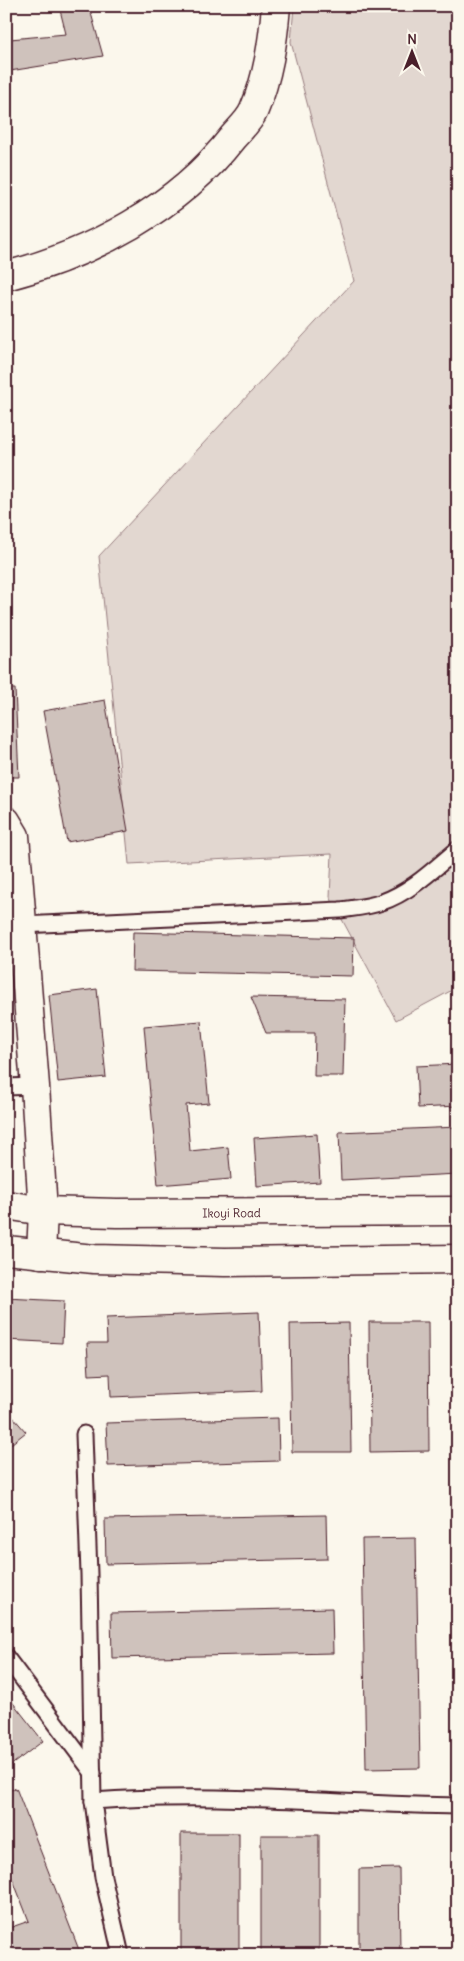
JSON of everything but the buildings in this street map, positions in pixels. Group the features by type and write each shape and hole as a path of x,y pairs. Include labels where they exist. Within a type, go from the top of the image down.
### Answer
{"main road":[{"path":"6,276 41,267 103,240 168,201 215,161 253,112 272,51 276,6"},
{"path":"6,821 15,836 43,1211 41,1254"},
{"name":"Ikoyi Road","path":"6,1205 43,1211 201,1214 458,1211"},
{"path":"6,1250 94,1259 225,1262 458,1259"}],"lane":[{"path":"22,925 340,910 367,906 383,902 417,883 458,849"},
{"path":"6,1087 35,1086"},
{"path":"84,1434 93,1801 102,1877 121,1955"},
{"path":"6,1657 93,1774"},
{"path":"93,1801 128,1799 235,1800 458,1806"}],"shaded area":[{"path":"294,6 458,6 458,987 396,1020 330,897 332,854 129,864 99,556 354,281 291,42"}]}
